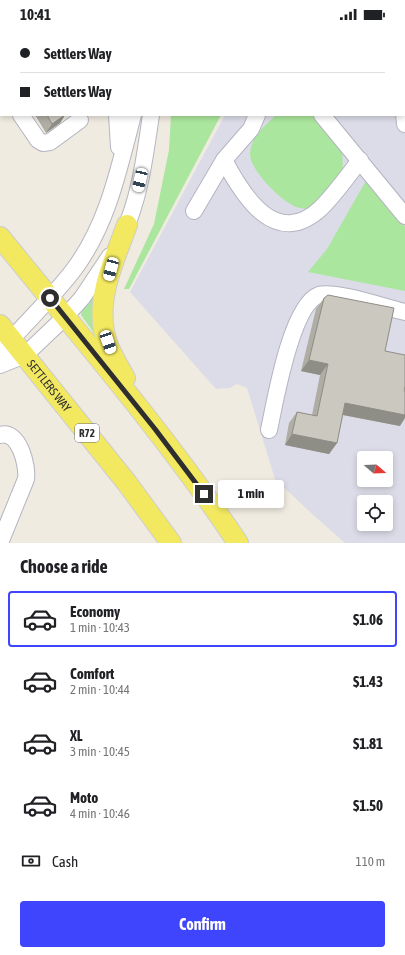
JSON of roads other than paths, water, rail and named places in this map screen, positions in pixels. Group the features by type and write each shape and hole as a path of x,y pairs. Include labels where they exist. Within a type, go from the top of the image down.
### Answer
{"main road":[{"path":"127,225 107,284 104,301 104,332 111,352 155,429"},
{"path":"0,237 155,429 238,543"},
{"name":"SETTLERS WAY","path":"4,339 25,355 127,483 171,543"}],"street":[{"path":"22,116 38,140 43,143 50,142 80,120"},
{"path":"117,116 119,169"},
{"path":"4,339 50,298 75,267 92,241 106,209 119,169 133,116"},
{"path":"0,365 25,355 65,317 94,281 116,246 127,225 140,180 151,116"},
{"path":"194,211 224,160 251,128 257,116"},
{"path":"323,116 405,216"},
{"path":"224,160 235,180 257,208 268,218 278,223 291,223 303,219 320,208 360,160"},
{"path":"269,430 290,339 298,319 306,305 318,295 336,295 405,312"},
{"path":"0,435 3,434 10,436 16,440 27,470 26,479 0,543"}]}
